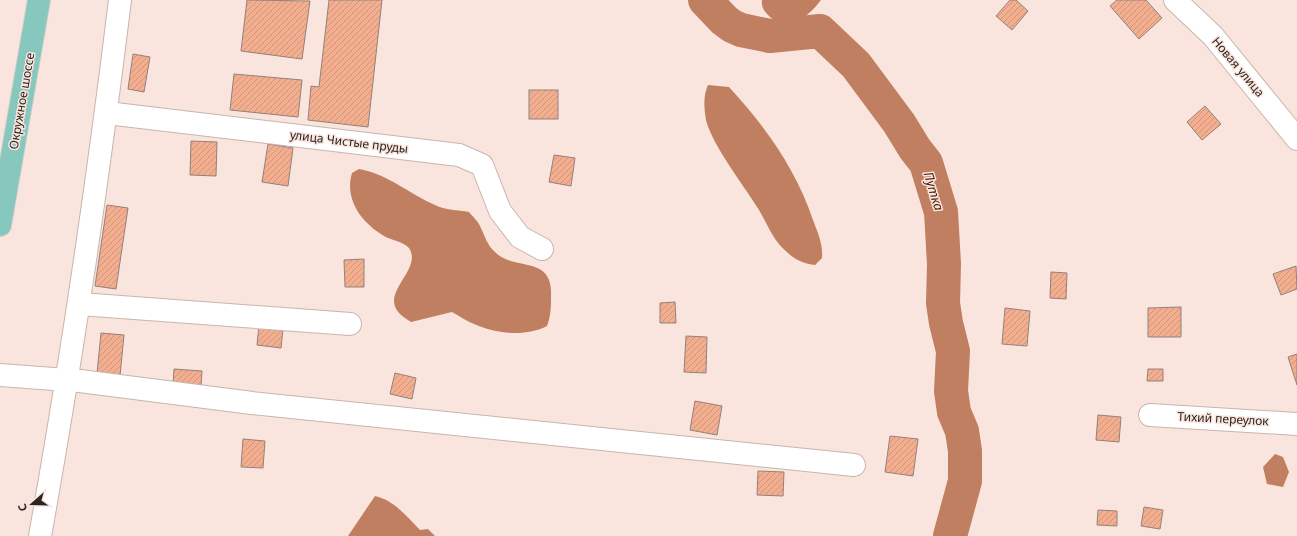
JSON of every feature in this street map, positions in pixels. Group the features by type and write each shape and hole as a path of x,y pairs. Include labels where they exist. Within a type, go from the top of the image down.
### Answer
{"main road":[{"name":"Окружное шоссе","path":"0,225 39,0"}],"street":[{"path":"40,536 80,304 120,0"},
{"name":"Новая улица","path":"1175,0 1213,36 1297,139"},
{"name":"улица Чистые пруды","path":"106,113 459,155 482,165 500,211 520,237 542,249"},
{"path":"80,304 350,324"},
{"path":"0,375 68,380 252,403 854,465"},
{"name":"Тихий переулок","path":"1150,415 1297,424"}],"shaded area":[{"path":"762,0 821,0 812,11 799,20 783,22 773,19 764,11 762,7"},
{"path":"708,85 729,87 755,117 778,149 798,183 820,239 822,258 815,265 797,260 778,243 759,210 722,153 709,130 706,120 704,102"},
{"path":"359,169 390,180 439,207 469,212 479,224 488,243 495,252 503,258 531,266 546,274 550,283 551,296 550,315 547,326 530,332 511,333 483,327 452,312 411,322 402,316 395,305 395,297 411,264 412,256 407,246 376,231 357,210 353,201 350,183 352,173"},
{"path":"1275,454 1283,457 1289,472 1283,487 1267,484 1263,467"},
{"path":"375,496 394,505 420,530 428,529 435,536 348,536"}],"building":[{"path":"247,0 310,1 302,59 241,51"},
{"path":"329,0 382,0 368,127 308,120 311,86 319,87"},
{"path":"1010,0 1016,0 1028,11 1012,30 996,16"},
{"path":"1117,0 1146,0 1162,18 1139,39 1110,6"},
{"path":"133,54 150,57 144,92 128,89"},
{"path":"234,74 302,80 298,117 230,110"},
{"path":"529,90 558,90 558,119 529,119"},
{"path":"1205,106 1221,124 1202,140 1187,122"},
{"path":"191,141 217,142 216,176 190,175"},
{"path":"268,144 293,148 288,186 262,182"},
{"path":"554,155 575,158 571,186 549,182"},
{"path":"107,205 128,208 116,289 95,286"},
{"path":"364,259 364,287 345,287 344,260"},
{"path":"1296,266 1297,289 1281,295 1273,274"},
{"path":"1051,272 1067,273 1066,299 1050,298"},
{"path":"675,302 676,323 660,323 660,303"},
{"path":"1181,307 1181,337 1148,337 1148,308"},
{"path":"1005,308 1030,311 1027,346 1002,344"},
{"path":"259,325 283,328 281,348 257,345"},
{"path":"101,333 124,335 120,376 97,373"},
{"path":"686,336 707,337 706,373 684,372"},
{"path":"1297,354 1297,385 1288,357"},
{"path":"174,369 202,371 201,387 173,385"},
{"path":"1148,369 1163,369 1163,381 1147,381"},
{"path":"395,373 416,378 412,399 390,394"},
{"path":"695,401 722,406 717,435 690,430"},
{"path":"1098,415 1121,417 1119,442 1096,440"},
{"path":"890,436 918,439 913,476 885,472"},
{"path":"243,439 265,441 263,468 241,467"},
{"path":"758,471 784,472 783,496 757,495"},
{"path":"1144,507 1163,510 1160,529 1141,526"},
{"path":"1098,510 1117,511 1117,526 1097,525"}],"waterway":[{"name":"Путка","path":"705,0 724,20 741,30 770,36 820,31 856,65 899,123 915,149 926,163 941,212 944,264 943,303 953,351 951,391 954,412 962,431 965,451 965,481 950,536"}]}
